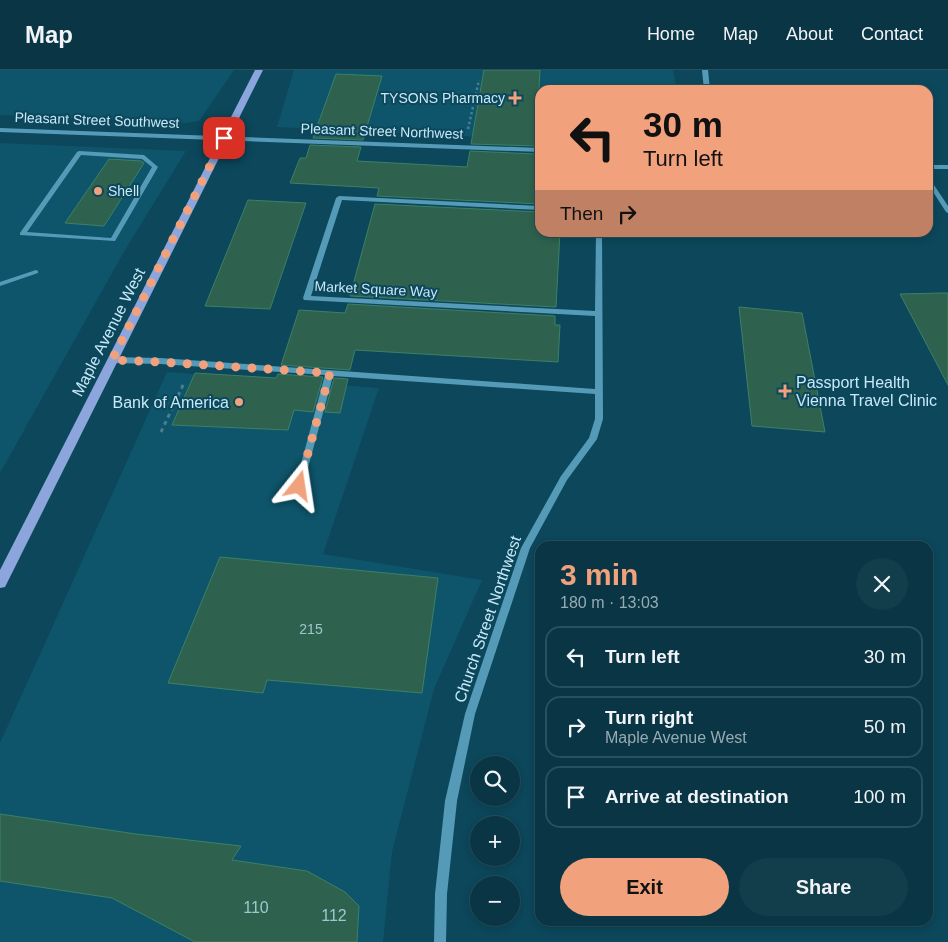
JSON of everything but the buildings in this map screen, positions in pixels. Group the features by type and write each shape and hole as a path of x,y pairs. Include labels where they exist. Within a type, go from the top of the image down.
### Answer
{"main road":[{"name":"Maple Avenue West","path":"0,583 259,70"}],"street":[{"path":"705,70 706,85"},
{"name":"Pleasant Street Southwest","path":"0,130 224,138"},
{"name":"Pleasant Street Northwest","path":"224,138 535,150"},
{"path":"79,153 144,157 155,168 113,240 22,234 79,153"},
{"path":"933,167 948,167"},
{"path":"933,188 948,211"},
{"name":"Market Square Way","path":"535,208 340,198 307,298 599,314"},
{"name":"Church Street Northwest","path":"440,942 441,894 451,801 470,714 526,548 564,478 593,439 599,420 599,237"},
{"path":"0,284 36,272"},
{"path":"112,360 599,392"},
{"path":"299,486 330,373"}],"path":[{"path":"466,135 479,80"},
{"path":"161,432 192,364"}],"shaded area":[{"path":"0,70 234,70 199,121 186,123 0,115"},
{"path":"294,70 673,70 676,85 535,85 535,140 277,127"},
{"path":"0,143 186,151 125,250 0,473"},
{"path":"167,372 379,388 323,554 482,580 434,689 392,852 383,942 0,942 0,743"}],"place":[{"name":"TYSONS Pharmacy","path":"515,98"},
{"name":"Shell","path":"98,191"},
{"name":"Passport Health Vienna Travel Clinic","path":"785,391"},
{"name":"Bank of America","path":"239,402"}],"route":[{"path":"224,138 112,360 330,373 299,486"}]}
